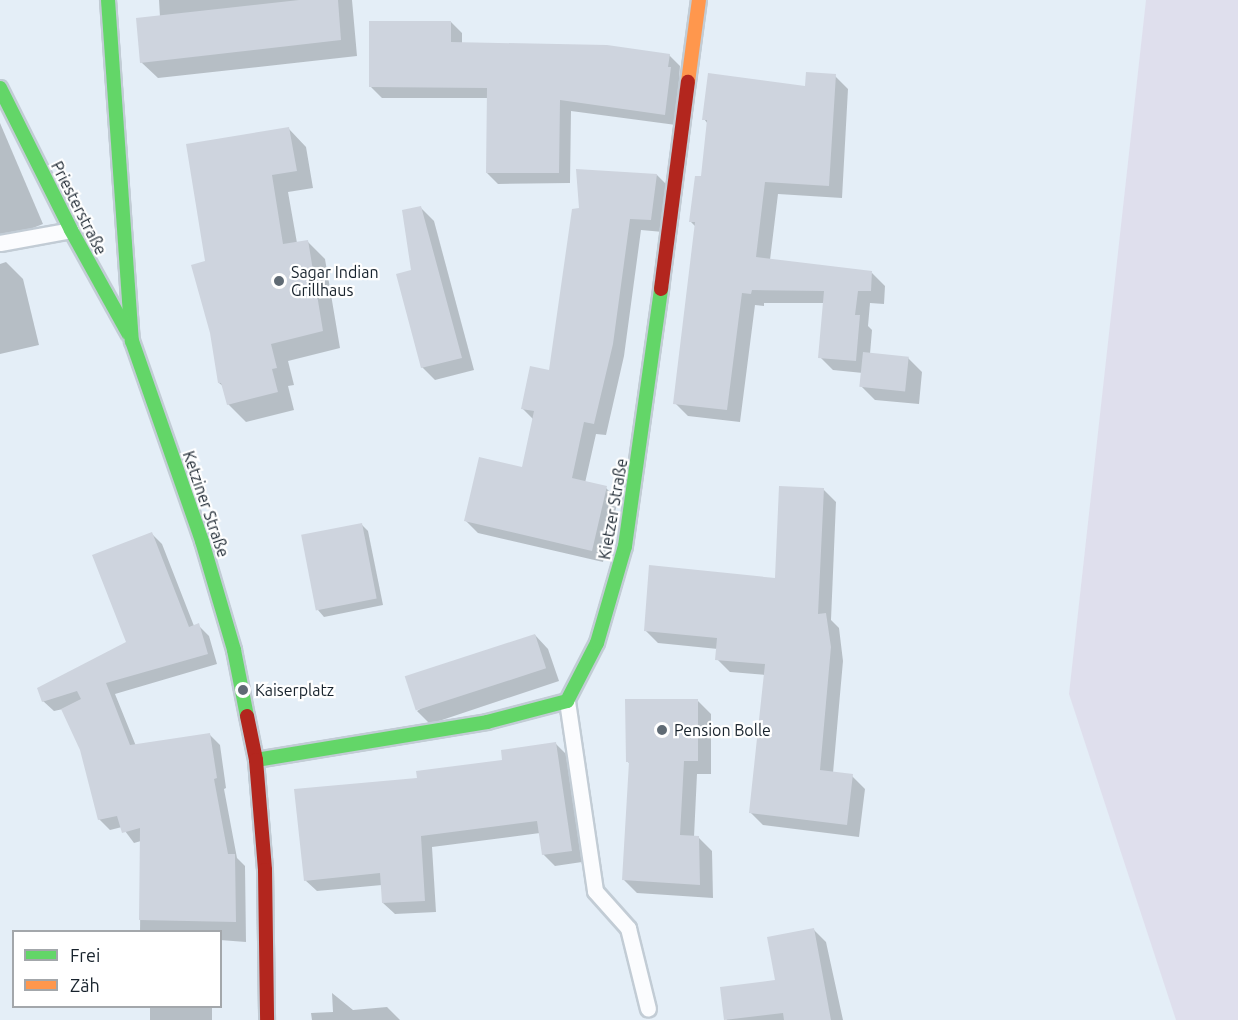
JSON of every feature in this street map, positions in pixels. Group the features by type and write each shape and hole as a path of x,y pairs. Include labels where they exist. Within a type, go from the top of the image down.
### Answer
{"street":[{"name":"Ketziner Straße","path":"108,0 132,341 202,541 228,628 256,759 265,870 267,1020"},
{"name":"Kietzer Straße","path":"567,700 597,644 625,546 644,422 699,0"},
{"name":"Priesterstraße","path":"0,88 71,230 132,341"},
{"path":"256,759 487,722 567,700"}],"lane":[{"path":"0,243 71,230"},
{"path":"567,700 595,891 628,928 648,1009"}],"shaded area":[{"path":"1146,0 1238,0 1238,1020 1176,1020 1069,694"}],"building":[{"path":"299,0 338,0 341,40 140,63 136,18"},
{"path":"369,21 451,21 451,42 607,45 670,54 668,67 671,67 665,115 560,100 559,173 486,173 487,88 369,87"},
{"path":"806,72 836,74 829,186 765,182 756,257 872,271 871,291 858,291 855,315 860,315 856,361 818,358 824,291 752,290 751,294 742,293 727,410 673,404 695,222 689,222 695,176 701,176 707,120 702,120 708,73 805,86"},
{"path":"289,127 297,171 272,175 283,244 308,240 323,331 271,344 277,368 272,369 278,392 227,405 221,383 218,383 210,333 191,265 205,261 186,144"},
{"path":"576,169 657,174 651,220 630,219 613,344 594,424 584,422 572,478 607,486 592,551 464,521 479,457 522,467 534,411 521,409 530,366 549,370 572,209 579,208"},
{"path":"421,206 462,358 421,368 396,274 411,270 402,210"},
{"path":"863,352 909,357 905,392 859,387"},
{"path":"779,486 824,488 818,614 826,613 831,647 820,770 853,774 847,825 749,813 765,664 715,660 717,638 644,631 649,565 775,578"},
{"path":"362,523 377,599 316,610 301,535"},
{"path":"152,532 189,627 199,623 208,654 106,683 130,745 210,733 217,778 214,779 228,854 235,854 236,922 139,920 140,828 122,833 117,816 98,820 80,750 61,709 81,699 77,691 42,702 37,688 126,642 92,555"},
{"path":"535,634 546,668 416,711 405,676"},
{"path":"625,699 698,699 698,761 684,761 680,835 699,836 700,885 622,880 629,762 626,762"},
{"path":"556,742 572,851 542,855 537,821 421,836 425,901 382,903 380,873 304,881 294,789 417,778 416,771 502,760 501,750"},
{"path":"814,928 831,1020 784,1020 783,1013 724,1020 720,987 775,980 767,937"}],"traffic: fast":[{"path":"108,0 132,341 202,541 234,650 247,716"},
{"path":"0,88 71,230 128,333"},
{"path":"256,760 487,722 567,701 597,643 625,546 661,289"}],"traffic: slow":[{"path":"688,82 699,0"}],"traffic: jam":[{"path":"661,289 688,82"},
{"path":"247,716 256,760 265,870 267,1020"}],"place":[{"name":"Sagar Indian Grillhaus","path":"279,281"},
{"name":"Kaiserplatz","path":"243,690"},
{"name":"Pension Bolle","path":"662,730"}]}
